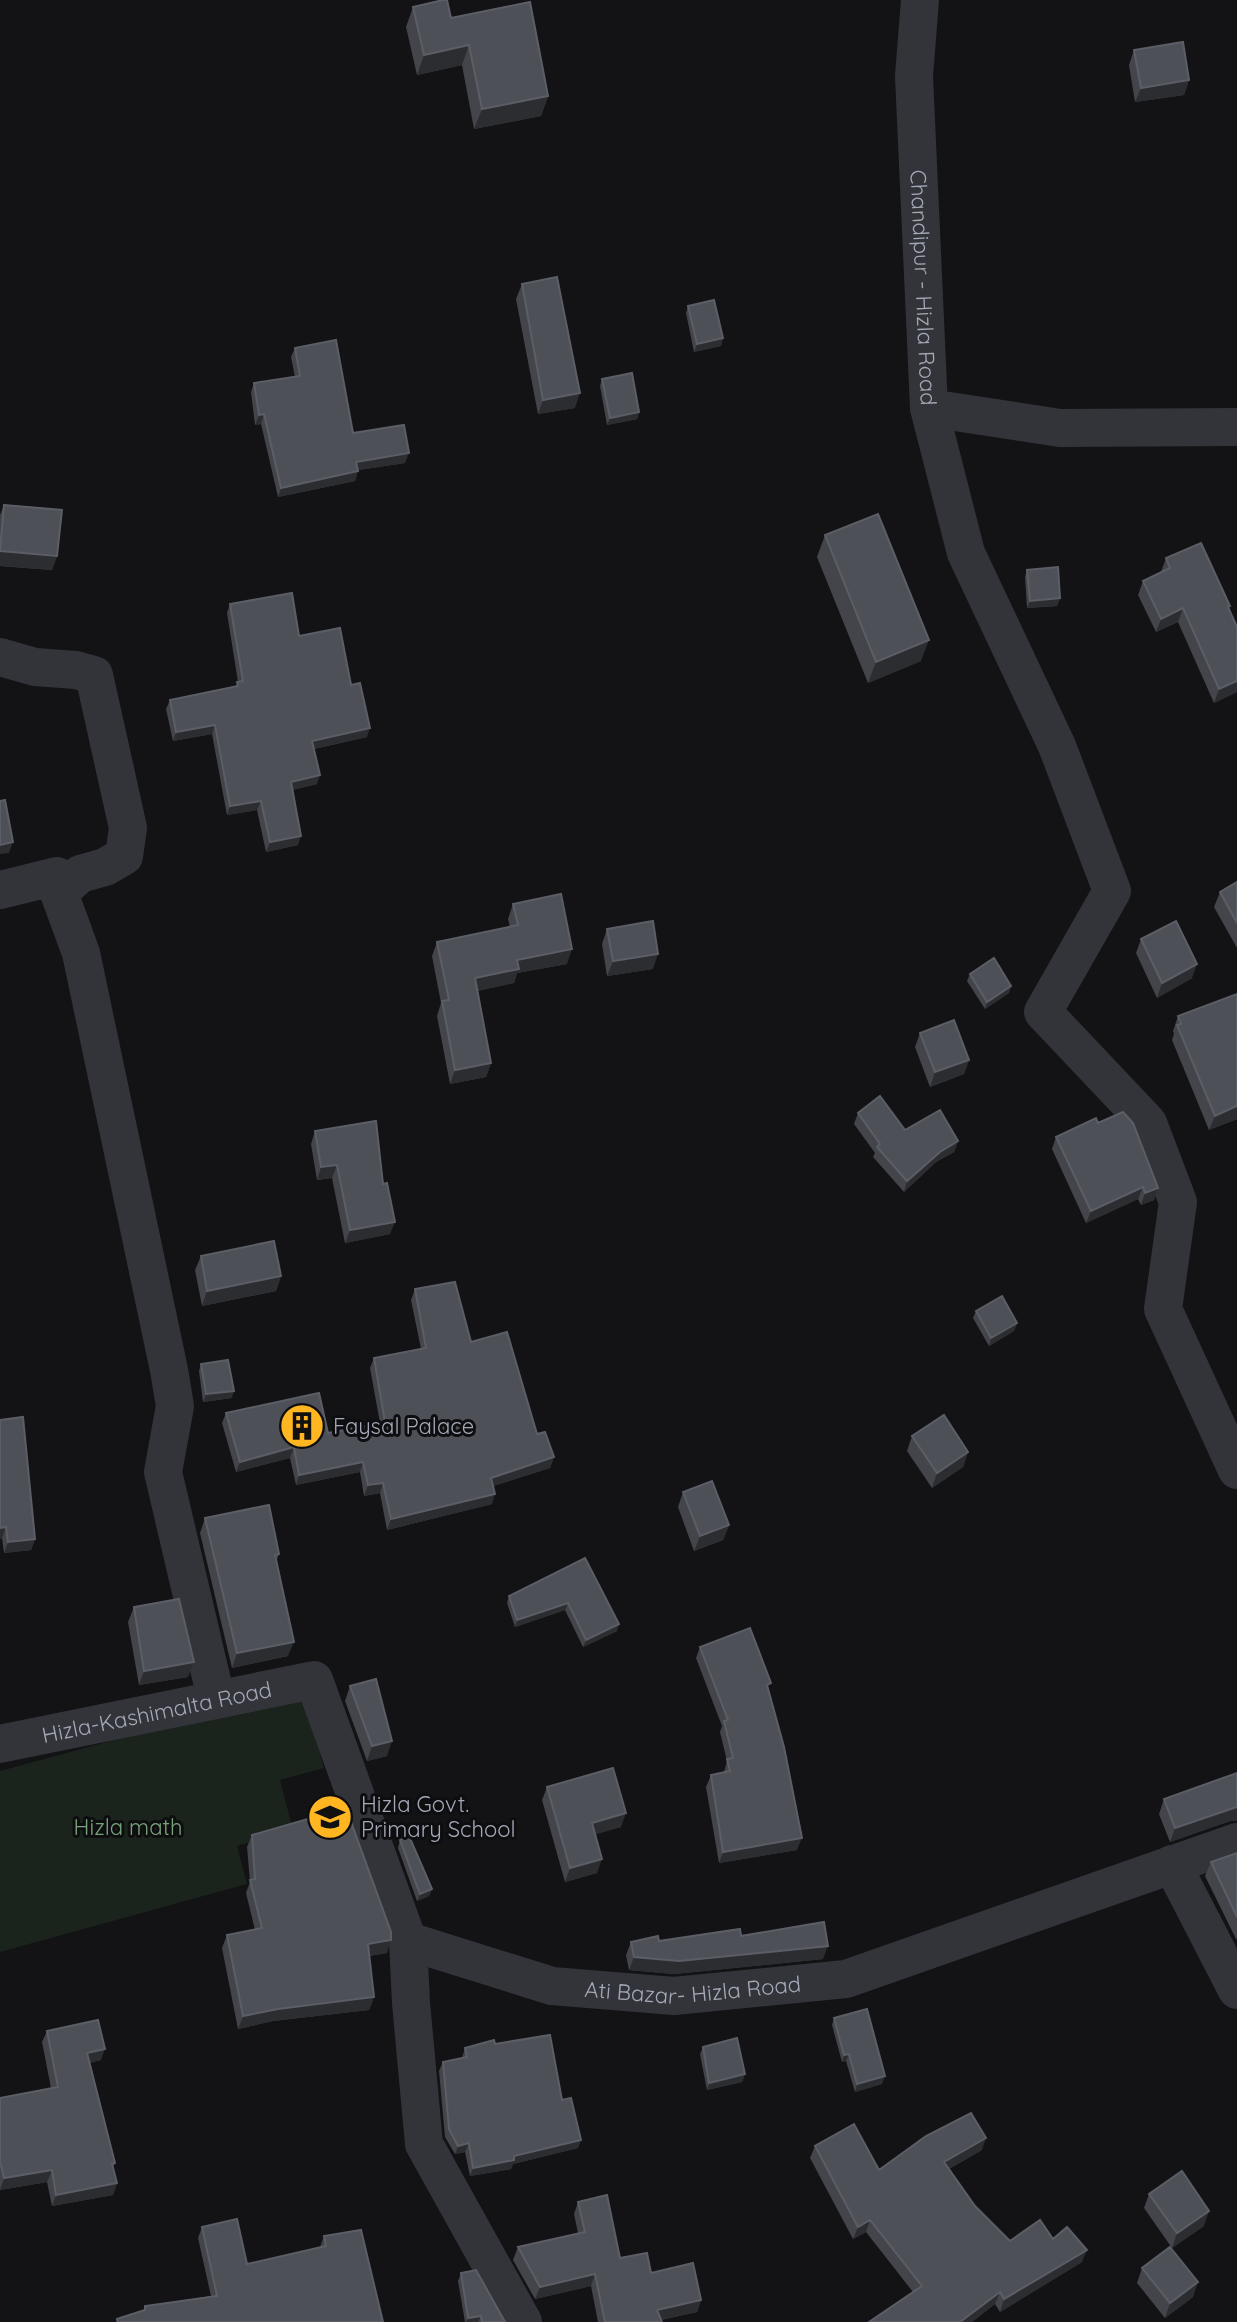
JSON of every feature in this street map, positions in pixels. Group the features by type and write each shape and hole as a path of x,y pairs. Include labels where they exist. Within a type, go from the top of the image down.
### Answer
{"street":[{"name":"Chandipur - Hizla Road","path":"920,0 914,76 929,408 1060,428 1237,427"},
{"path":"929,408 966,553 1057,746 1112,891 1043,1012 1148,1123 1178,1202 1163,1309 1237,1470"},
{"path":"0,657 35,667 76,670 94,675 128,828 124,856 105,867 80,874 59,893"},
{"path":"0,890 57,876 59,893 81,953 169,1370 175,1406 163,1472 172,1521 216,1698"},
{"name":"Hizla-Kashimalta Road","path":"0,1744 314,1680 408,1941"},
{"name":"Ati Bazar- Hizla Road","path":"408,1941 552,1986 674,1996 830,1981 846,1979 1237,1842"},
{"path":"1172,1864 1237,1990"},
{"path":"408,1941 424,2144 523,2322"}],"green space":[{"name":"Hizla math","path":"302,1689 324,1768 280,1780 293,1830 237,1846 247,1884 0,1952 0,1771"}],"building":[{"path":"447,0 451,18 530,2 548,96 482,109 469,45 424,55 413,7"},
{"path":"1183,42 1189,80 1141,88 1134,50"},
{"path":"557,277 580,393 543,400 522,284"},
{"path":"714,300 723,338 697,344 688,306"},
{"path":"336,340 353,433 404,425 409,453 356,462 358,471 281,488 264,414 259,415 254,383 300,376 295,348"},
{"path":"632,373 639,412 610,418 602,379"},
{"path":"4,505 62,510 57,556 0,551"},
{"path":"878,514 929,640 876,662 825,535"},
{"path":"1201,543 1237,627 1237,681 1219,689 1183,608 1161,619 1143,581 1170,568 1166,558"},
{"path":"1058,567 1060,598 1030,601 1027,570"},
{"path":"292,593 299,636 340,628 351,685 360,683 370,728 312,741 320,775 291,782 301,836 270,842 261,801 230,806 215,725 176,732 170,700 238,686 237,682 243,681 230,604"},
{"path":"5,800 13,842 0,845 0,801"},
{"path":"1237,882 1237,923 1220,892"},
{"path":"561,894 572,949 517,960 519,969 475,978 491,1063 455,1070 442,1001 449,1000 437,942 518,925 513,904"},
{"path":"653,921 658,954 613,961 607,929"},
{"path":"1176,921 1197,964 1162,983 1141,939"},
{"path":"994,958 1011,986 987,1002 970,974"},
{"path":"1237,994 1237,1106 1215,1116 1177,1025 1181,1024 1178,1016"},
{"path":"954,1020 969,1060 935,1072 920,1033"},
{"path":"880,1096 905,1130 940,1110 958,1141 940,1152 907,1181 877,1147 880,1144 858,1113"},
{"path":"1123,1112 1133,1123 1158,1188 1145,1193 1143,1187 1091,1211 1056,1137 1096,1118 1098,1123"},
{"path":"376,1121 383,1184 387,1183 395,1222 350,1230 337,1165 321,1167 315,1131"},
{"path":"274,1241 281,1276 207,1291 201,1256"},
{"path":"455,1282 471,1342 507,1332 537,1434 545,1432 554,1457 491,1478 495,1494 391,1519 383,1483 368,1485 363,1462 299,1475 294,1447 240,1462 226,1413 319,1393 328,1433 385,1422 374,1358 426,1348 415,1289"},
{"path":"1002,1296 1017,1323 991,1338 976,1311"},
{"path":"228,1360 234,1391 206,1394 201,1364"},
{"path":"944,1415 968,1452 937,1473 912,1436"},
{"path":"23,1417 35,1539 8,1542 6,1527 0,1528 0,1420"},
{"path":"712,1481 729,1525 700,1536 683,1492"},
{"path":"269,1505 279,1554 275,1555 294,1642 237,1653 205,1518"},
{"path":"585,1558 619,1624 586,1640 568,1603 517,1620 509,1596"},
{"path":"179,1599 194,1662 144,1671 134,1607"},
{"path":"750,1628 771,1683 767,1685 784,1747 802,1838 723,1852 711,1775 730,1771 727,1759 733,1758 724,1721 728,1720 700,1647"},
{"path":"376,1679 392,1741 372,1746 350,1686"},
{"path":"613,1768 626,1813 592,1823 602,1859 570,1868 547,1787"},
{"path":"1237,1773 1237,1807 1175,1828 1164,1799"},
{"path":"346,1808 391,1932 391,1940 368,1944 374,1997 243,2016 227,1935 262,1928 250,1880 255,1879 252,1835"},
{"path":"409,1836 432,1889 420,1894 400,1840"},
{"path":"1237,1853 1237,1917 1211,1862"},
{"path":"824,1922 828,1946 679,1961 634,1957 631,1942 658,1936 659,1941 740,1929 741,1936"},
{"path":"867,2009 885,2076 857,2084 849,2054 844,2055 834,2018"},
{"path":"98,2020 105,2049 87,2053 115,2163 112,2164 117,2183 56,2195 52,2170 4,2178 0,2165 0,2098 58,2087 47,2031"},
{"path":"550,2035 562,2100 571,2098 581,2140 514,2156 514,2160 473,2168 469,2143 458,2146 449,2129 443,2062 467,2057 465,2048 494,2040 495,2044"},
{"path":"737,2038 745,2074 709,2083 703,2047"},
{"path":"971,2113 986,2138 944,2162 975,2206 1010,2241 1040,2220 1053,2239 1067,2227 1087,2250 1004,2299 1000,2292 960,2322 869,2322 922,2286 870,2220 858,2227 815,2146 854,2124 879,2170 926,2136"},
{"path":"1182,2171 1209,2211 1177,2233 1149,2194"},
{"path":"607,2195 620,2258 647,2253 651,2273 693,2263 701,2300 657,2310 662,2322 605,2322 595,2274 540,2287 518,2247 585,2232 578,2202"},
{"path":"237,2219 247,2264 326,2246 324,2236 361,2230 383,2322 118,2322 117,2319 145,2310 145,2306 217,2296 202,2227"},
{"path":"1170,2247 1198,2282 1170,2303 1142,2268"},
{"path":"476,2270 505,2322 482,2322 481,2316 468,2318 461,2273"}],"place":[{"name":"Faysal Palace","path":"302,1426"},
{"name":"Hizla Govt. Primary School","path":"330,1817"}]}
